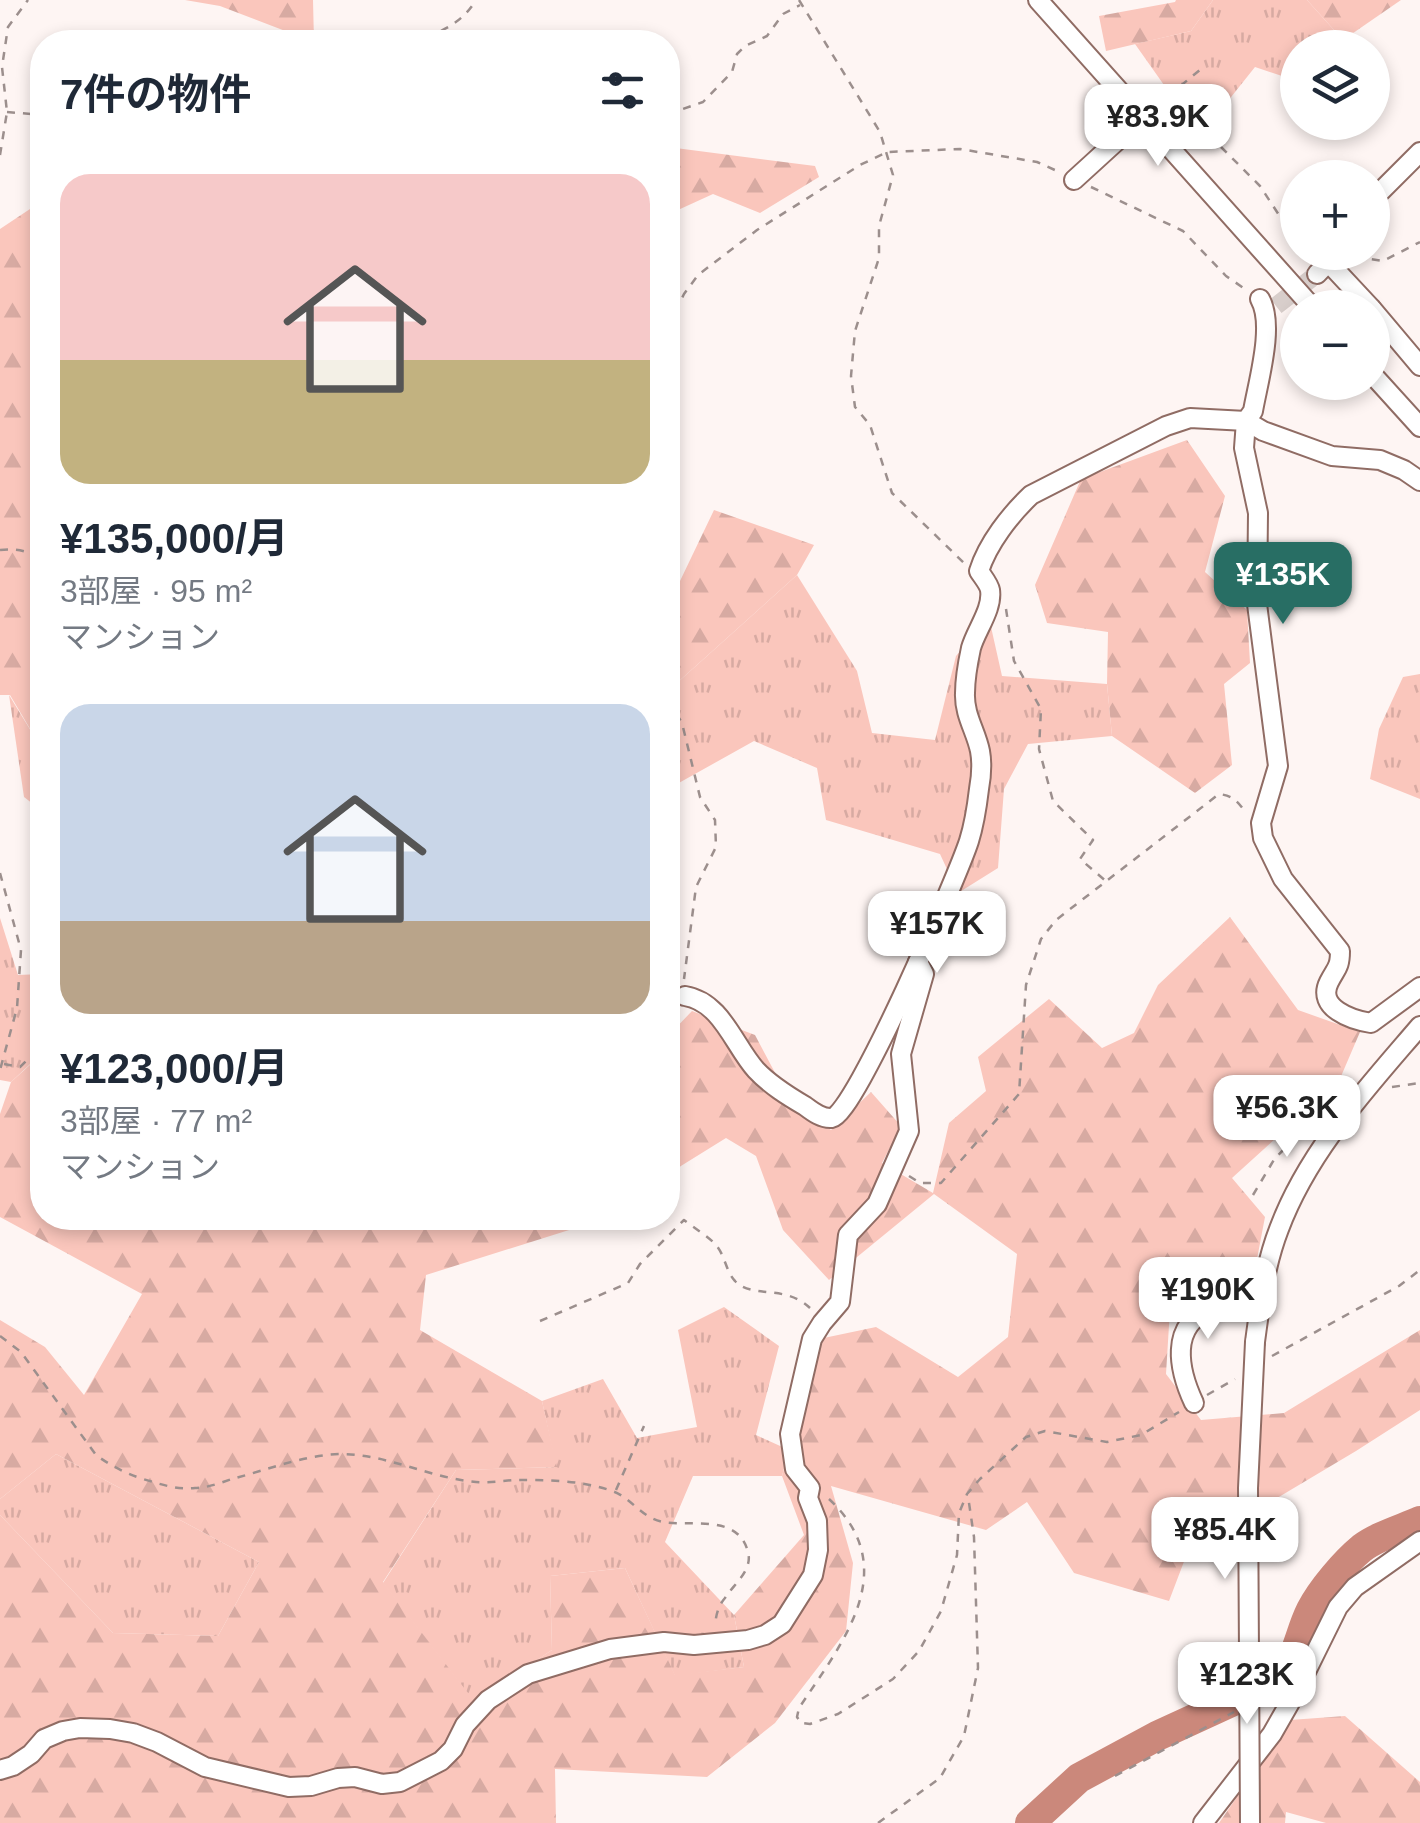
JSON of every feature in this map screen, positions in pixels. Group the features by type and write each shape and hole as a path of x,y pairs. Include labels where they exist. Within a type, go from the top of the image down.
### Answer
{"street":[{"path":"1038,0 1297,290"},
{"path":"1074,180 1143,116"},
{"path":"1390,182 1420,152"},
{"path":"1341,270 1357,290"},
{"path":"1267,305 1266,335 1253,412 1246,421 1244,448 1258,514 1256,604 1278,766 1262,823 1263,838 1283,879 1340,951 1340,965 1326,986 1332,1006 1352,1020 1370,1023 1420,987"},
{"path":"1390,330 1420,366"},
{"path":"1390,394 1420,427"},
{"path":"685,996 706,1004 756,1070 778,1089 821,1116 832,1118 846,1107 918,962 969,840 980,788 981,752 966,713 965,692 972,646 990,590 979,570 984,556 1031,495 1166,426 1190,418 1246,421 1332,456 1380,460 1420,482"},
{"path":"0,1770 13,1766 44,1739 63,1731 110,1728 157,1742 205,1767 289,1787 355,1777 382,1784 400,1782 441,1761 488,1700 528,1674 610,1649 664,1642 694,1645 748,1640 782,1624 813,1575 818,1550 817,1522 808,1498 810,1488 795,1469 790,1434 812,1339 840,1302 848,1234 877,1204 909,1131 901,1054 924,974 918,962"},
{"path":"1250,1823 1248,1488 1255,1342 1267,1267 1279,1227 1321,1148 1420,1026"},
{"path":"1194,1403 1183,1380 1180,1360 1180,1346 1190,1326 1210,1309 1260,1306"},
{"path":"1204,1823 1272,1734 1338,1606 1355,1587 1420,1541"}],"path":[{"path":"0,155 7,112 2,67 8,27 28,0"},
{"path":"449,30 476,0"},
{"path":"680,110 703,102 732,72 737,54 744,46 768,36 783,14 800,2 880,132 893,175 879,226 878,258 855,331 851,376 854,406 870,424 892,493 966,564 979,570"},
{"path":"1143,116 1201,69"},
{"path":"7,112 30,114"},
{"path":"1221,146 1260,186 1280,217"},
{"path":"680,302 698,274 757,230 860,165 887,152 960,149 1037,162 1183,231 1226,276 1267,305"},
{"path":"1390,258 1420,242"},
{"path":"0,550 30,553"},
{"path":"990,590 1005,602 1014,661 1041,709 1039,749 1053,801 1093,840 1080,859 1107,882"},
{"path":"680,720 700,797 715,820 716,847 696,887 684,975 685,996"},
{"path":"895,1166 920,1183 941,1184 1019,1094 1026,985 1041,939 1056,920 1220,794 1238,800 1250,818 1262,823"},
{"path":"0,873 20,950 17,1008 0,1070"},
{"path":"2,1064 20,1067 30,1057"},
{"path":"1253,1195 1276,1158 1338,1097 1361,1095"},
{"path":"680,1224 684,1220 716,1246 735,1281 748,1290 786,1293 806,1304 822,1323"},
{"path":"540,1321 628,1283 640,1264 674,1230"},
{"path":"1262,1362 1399,1286 1420,1270"},
{"path":"0,1336 21,1352 96,1454 112,1467 172,1488 198,1488 337,1454 367,1455 439,1477 479,1483 516,1480 584,1484 616,1492 648,1517 664,1522 711,1523 728,1528 743,1540 750,1556 746,1570 716,1614 718,1642"},
{"path":"810,1488 846,1516 860,1545 864,1570 857,1614 799,1708 797,1716 801,1723 810,1724 838,1714 893,1679 919,1651 940,1611 958,1555 960,1513 967,1494 1026,1437 1046,1430 1107,1442 1141,1436 1244,1373"},
{"path":"616,1492 644,1426"},
{"path":"878,1823 940,1778 964,1736 978,1668 974,1537 967,1494"},
{"path":"1115,1776 1242,1707"}],"green space":[{"path":"185,0 313,0 314,30 283,30 220,6"},
{"path":"1176,0 1213,0 1191,31 1106,51 1099,16"},
{"path":"1213,0 1307,0 1334,30 1280,30 1280,75 1255,67 1200,136 1135,44 1191,31"},
{"path":"1307,0 1401,0 1358,30 1334,30"},
{"path":"680,149 815,166 819,177 760,213 713,194 680,209"},
{"path":"30,209 30,729 10,695 0,695 0,229"},
{"path":"1187,440 1225,496 1205,572 1247,610 1250,663 1224,684 1232,765 1195,793 1112,736 1108,632 1047,623 1035,585 1081,479"},
{"path":"714,510 814,545 797,575 680,680 680,581"},
{"path":"797,575 857,671 872,733 935,740 956,656 989,618 1002,676 1107,684 1112,736 1028,744 1004,789 998,868 958,893 940,854 826,820 817,768 754,741 680,782 680,680"},
{"path":"1420,674 1420,799 1370,779 1379,729 1403,677"},
{"path":"9,695 30,729 30,802 24,797"},
{"path":"1230,917 1298,1010 1360,1032 1339,1081 1232,1178 1265,1217 1253,1280 1170,1309 1166,1374 1201,1420 1284,1413 1420,1330 1420,1410 1188,1551 1169,1601 1074,1573 1027,1502 986,1530 831,1486 853,1563 846,1631 775,1723 707,1777 555,1769 556,1823 0,1823 0,1515 113,1633 218,1636 259,1562 56,1454 0,1499 0,1320 45,1347 84,1395 142,1294 0,1217 0,1114 11,1082 30,1065 30,1230 569,1230 426,1275 420,1330 542,1401 557,1467 456,1470 383,1582 474,1701 552,1650 550,1576 625,1568 675,1675 744,1667 734,1615 804,1535 782,1476 819,1339 876,1327 958,1377 1008,1337 1017,1254 934,1194 829,1280 783,1230 756,1156 726,1138 680,1167 680,1024 692,1011 755,1035 790,1101 831,1130 871,1092 901,1126 882,1163 933,1193 949,1123 986,1091 978,1057 1049,999 1102,1048 1134,1033 1158,985"},
{"path":"0,918 18,975 30,974 30,1064 11,1082 0,1080"},
{"path":"724,1307 779,1346 756,1435 789,1450 782,1476 693,1476 665,1542 734,1615 744,1667 675,1676 625,1568 550,1576 552,1650 474,1702 383,1583 456,1470 556,1467 542,1401 603,1379 637,1438 697,1427 678,1330"},
{"path":"56,1454 259,1562 218,1636 113,1633 0,1515 0,1499"},
{"path":"1345,1716 1420,1782 1420,1823 1326,1823 1286,1812 1285,1823 1219,1823 1290,1720"}],"waterway":[{"path":"1030,1823 1079,1778 1157,1736 1277,1681 1294,1655 1315,1602 1341,1568 1368,1544 1420,1521"}],"tunnel":[{"path":"1276,306 1317,274"}]}
